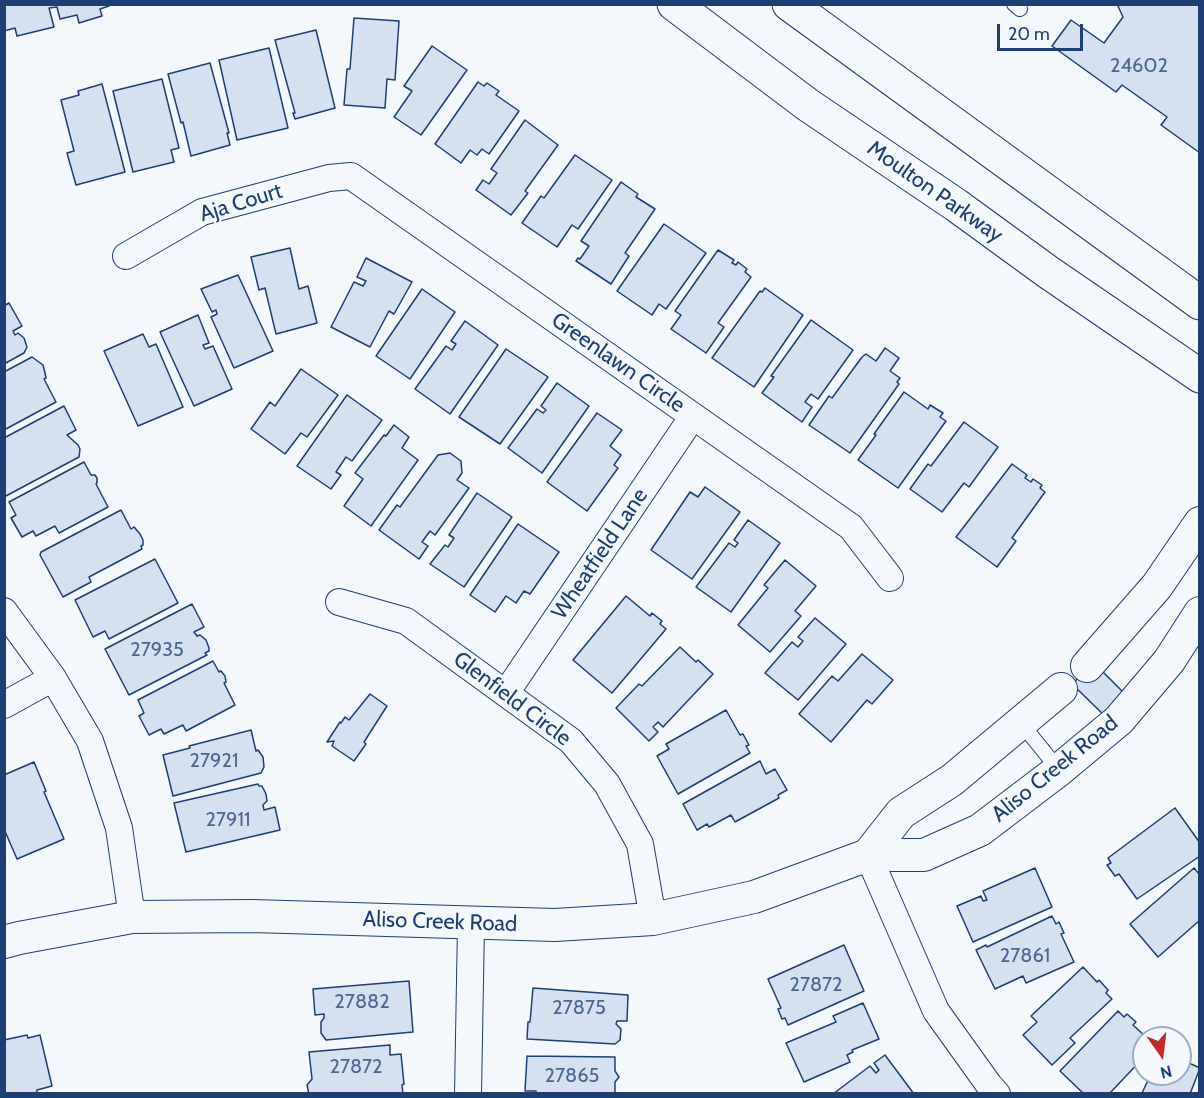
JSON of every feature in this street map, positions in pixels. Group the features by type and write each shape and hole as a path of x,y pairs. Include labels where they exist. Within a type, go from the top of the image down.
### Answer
{"main road":[{"name":"Moulton Parkway","path":"674,4 808,105 956,205 1048,272 1200,376"},
{"path":"789,4 1200,303"}],"street":[{"name":"Greenlawn Circle","path":"329,178 351,176 372,189 850,526 890,578"},
{"name":"Aja Court","path":"126,256 202,212 329,178"},
{"name":"Wheatfield Lane","path":"506,693 693,416"},
{"path":"1087,666 1157,586 1200,523"},
{"name":"Glenfield Circle","path":"339,602 406,621 571,741 608,784 640,844 653,919"},
{"path":"4,611 53,678 90,741 119,828 132,917"},
{"name":"Aliso Creek Road","path":"4,942 132,917 252,916 555,925 653,919 754,897 868,855 924,855 980,830 1059,770 1119,720 1169,661 1200,613"},
{"path":"4,705 53,678"},
{"path":"997,1094 936,1011 868,855 901,813 952,780 1061,689"},
{"path":"468,1094 471,924"}],"lane":[{"path":"1021,723 1059,770"}],"building":[{"path":"4,4 108,4 109,6 100,9 102,16 79,23 77,15 60,19 57,7 49,8 54,27 17,36 15,28 4,31"},
{"path":"1117,4 1200,4 1200,153 1161,125 1167,117 1122,85 1116,92 1052,46 1071,20 1104,43 1123,17"},
{"path":"354,18 399,21 395,80 387,79 385,108 344,105 347,69 350,69"},
{"path":"316,30 335,108 295,119 275,40"},
{"path":"432,46 467,70 421,135 394,117 412,91 404,86"},
{"path":"269,48 288,128 237,140 219,60"},
{"path":"210,63 229,133 227,133 230,145 191,156 168,74"},
{"path":"162,79 179,148 171,150 174,162 133,172 113,91"},
{"path":"478,82 484,86 487,83 499,91 496,95 519,111 489,154 482,149 477,155 470,150 461,163 435,144"},
{"path":"102,84 125,172 76,185 67,153 74,151 61,100 79,95 78,91"},
{"path":"525,120 558,145 525,191 528,193 511,215 476,190 483,180 489,184 497,173 491,169"},
{"path":"575,155 612,180 578,229 572,225 557,247 522,223 541,196 544,198"},
{"path":"621,182 638,194 636,197 655,209 625,253 629,256 611,284 576,261 589,246 581,241"},
{"path":"664,224 706,253 666,309 659,304 652,315 617,291"},
{"path":"290,248 299,289 308,286 317,323 276,334 265,288 259,290 251,257"},
{"path":"718,250 734,260 732,263 736,265 738,262 747,269 745,272 751,277 718,323 724,327 706,353 671,329 681,315 675,311"},
{"path":"366,258 412,282 394,314 389,311 370,347 331,327 354,282 363,286 366,281 357,277"},
{"path":"238,275 273,351 234,368 211,317 217,314 216,310 212,312 201,289"},
{"path":"765,288 803,315 754,387 712,358 760,291 762,292"},
{"path":"422,289 455,312 410,379 376,356"},
{"path":"9,303 22,326 13,331 15,335 18,333 24,338 27,347 24,353 4,364 4,306"},
{"path":"198,315 209,343 203,345 205,349 213,346 232,389 194,406 160,332"},
{"path":"811,320 853,350 818,399 811,394 805,402 812,407 802,422 762,393 774,377 771,376"},
{"path":"465,321 498,345 450,414 415,389 446,346 452,350 456,344 451,341"},
{"path":"143,334 149,347 156,344 183,407 138,426 104,351"},
{"path":"885,348 899,358 890,371 900,378 897,382 899,384 850,453 809,425 829,396 832,398 862,357 866,354 876,361"},
{"path":"506,349 548,377 500,444 459,417"},
{"path":"32,357 43,365 46,378 44,379 56,402 4,430 4,372"},
{"path":"301,369 338,395 307,437 301,433 285,454 251,429 270,402 275,406"},
{"path":"557,383 589,406 542,473 508,448 537,409 543,413 546,410 541,406"},
{"path":"904,392 928,409 930,405 943,413 940,417 946,421 898,488 858,460"},
{"path":"347,395 382,420 352,461 346,457 336,472 341,475 331,489 297,466"},
{"path":"64,406 76,430 67,435 78,445 79,457 4,497 4,438"},
{"path":"597,413 622,430 610,446 621,455 614,465 618,468 587,511 547,482"},
{"path":"964,422 998,447 969,487 964,483 942,512 910,489 928,464 931,466"},
{"path":"394,425 409,437 402,448 418,460 371,526 344,506 363,479 355,473"},
{"path":"450,453 461,461 462,473 457,480 469,488 435,535 430,531 422,542 428,546 419,559 379,530 397,505 400,507 438,455"},
{"path":"84,462 91,475 97,478 96,484 108,507 59,533 55,526 36,536 33,531 22,537 11,518 16,515 9,502"},
{"path":"1012,464 1027,475 1025,478 1031,482 1033,479 1042,485 1040,488 1045,492 1012,538 1016,541 997,567 956,537"},
{"path":"705,487 740,512 692,579 651,550 690,492 698,497"},
{"path":"477,493 512,517 464,587 430,564 445,545 448,547 454,538 449,535"},
{"path":"121,510 131,529 134,527 140,534 143,540 142,549 89,577 91,582 63,597 40,555 41,552"},
{"path":"748,520 780,543 731,612 696,587 729,543 735,547 738,543 734,540"},
{"path":"518,524 559,552 530,594 524,591 516,603 506,596 495,612 470,595"},
{"path":"155,559 178,603 109,639 105,631 93,637 75,600"},
{"path":"785,560 816,586 795,611 801,616 770,652 738,625 768,588 764,585"},
{"path":"626,596 650,616 652,613 662,621 660,624 666,629 612,693 573,660"},
{"path":"192,604 204,627 194,632 206,640 209,648 209,651 205,653 207,655 129,695 105,649"},
{"path":"815,618 846,644 798,700 765,673 792,642 798,647 803,641 798,637"},
{"path":"680,647 713,674 663,727 658,722 653,727 658,732 649,741 616,708 639,684 642,686"},
{"path":"862,654 893,680 872,704 867,700 831,742 799,714 832,676 838,681"},
{"path":"213,661 219,672 221,671 225,676 226,682 224,683 235,705 186,731 183,725 164,734 161,729 149,735 139,716 144,713 138,700"},
{"path":"1094,663 1129,698 1108,719 1072,684"},
{"path":"370,694 387,706 354,761 332,746 334,741 327,742 340,722 345,717 349,720"},
{"path":"726,710 740,735 743,734 749,745 746,746 750,753 678,794 657,756 669,749 666,744"},
{"path":"251,730 256,751 258,750 263,757 264,767 261,773 173,796 163,755"},
{"path":"760,761 766,774 775,769 787,790 778,795 779,798 735,822 731,815 709,827 707,824 697,830 683,804"},
{"path":"34,762 64,839 17,859 4,829 4,775"},
{"path":"258,784 262,786 266,794 267,801 263,805 264,810 275,807 280,830 186,852 174,803"},
{"path":"1175,808 1200,843 1200,856 1137,899 1119,874 1115,876 1107,865 1111,863 1108,858"},
{"path":"1035,868 1052,907 973,942 957,906 981,896 983,901 987,900 983,891"},
{"path":"1194,868 1200,875 1200,920 1158,957 1130,924"},
{"path":"1052,916 1056,924 1059,922 1064,933 1061,934 1074,962 1026,983 1023,976 995,989 976,950"},
{"path":"844,945 864,991 788,1025 785,1018 782,1019 778,1009 781,1008 768,979"},
{"path":"1083,967 1097,982 1099,980 1112,999 1070,1038 1075,1043 1052,1065 1023,1035 1037,1022 1031,1016"},
{"path":"409,981 413,1032 326,1040 321,1033 324,1014 315,1015 313,989"},
{"path":"533,988 628,995 627,1021 617,1021 616,1024 621,1029 620,1040 615,1044 527,1039"},
{"path":"863,1003 879,1039 852,1050 853,1052 847,1055 850,1062 804,1082 786,1043 836,1022 833,1016"},
{"path":"1118,1011 1124,1017 1127,1014 1136,1022 1132,1026 1132,1070 1109,1094 1084,1094 1060,1071"},
{"path":"27,1035 28,1038 40,1035 52,1086 37,1090 32,1094 4,1094 4,1040"},
{"path":"390,1045 390,1055 401,1054 403,1094 309,1094 307,1085 312,1079 309,1052"},
{"path":"885,1055 914,1094 833,1094 870,1066 876,1073 879,1070 874,1063"},
{"path":"527,1056 615,1057 615,1071 619,1077 615,1082 615,1094 536,1094 536,1091 525,1091"},
{"path":"1192,1064 1200,1068 1190,1094 1142,1093 1145,1086 1192,1086"}]}
